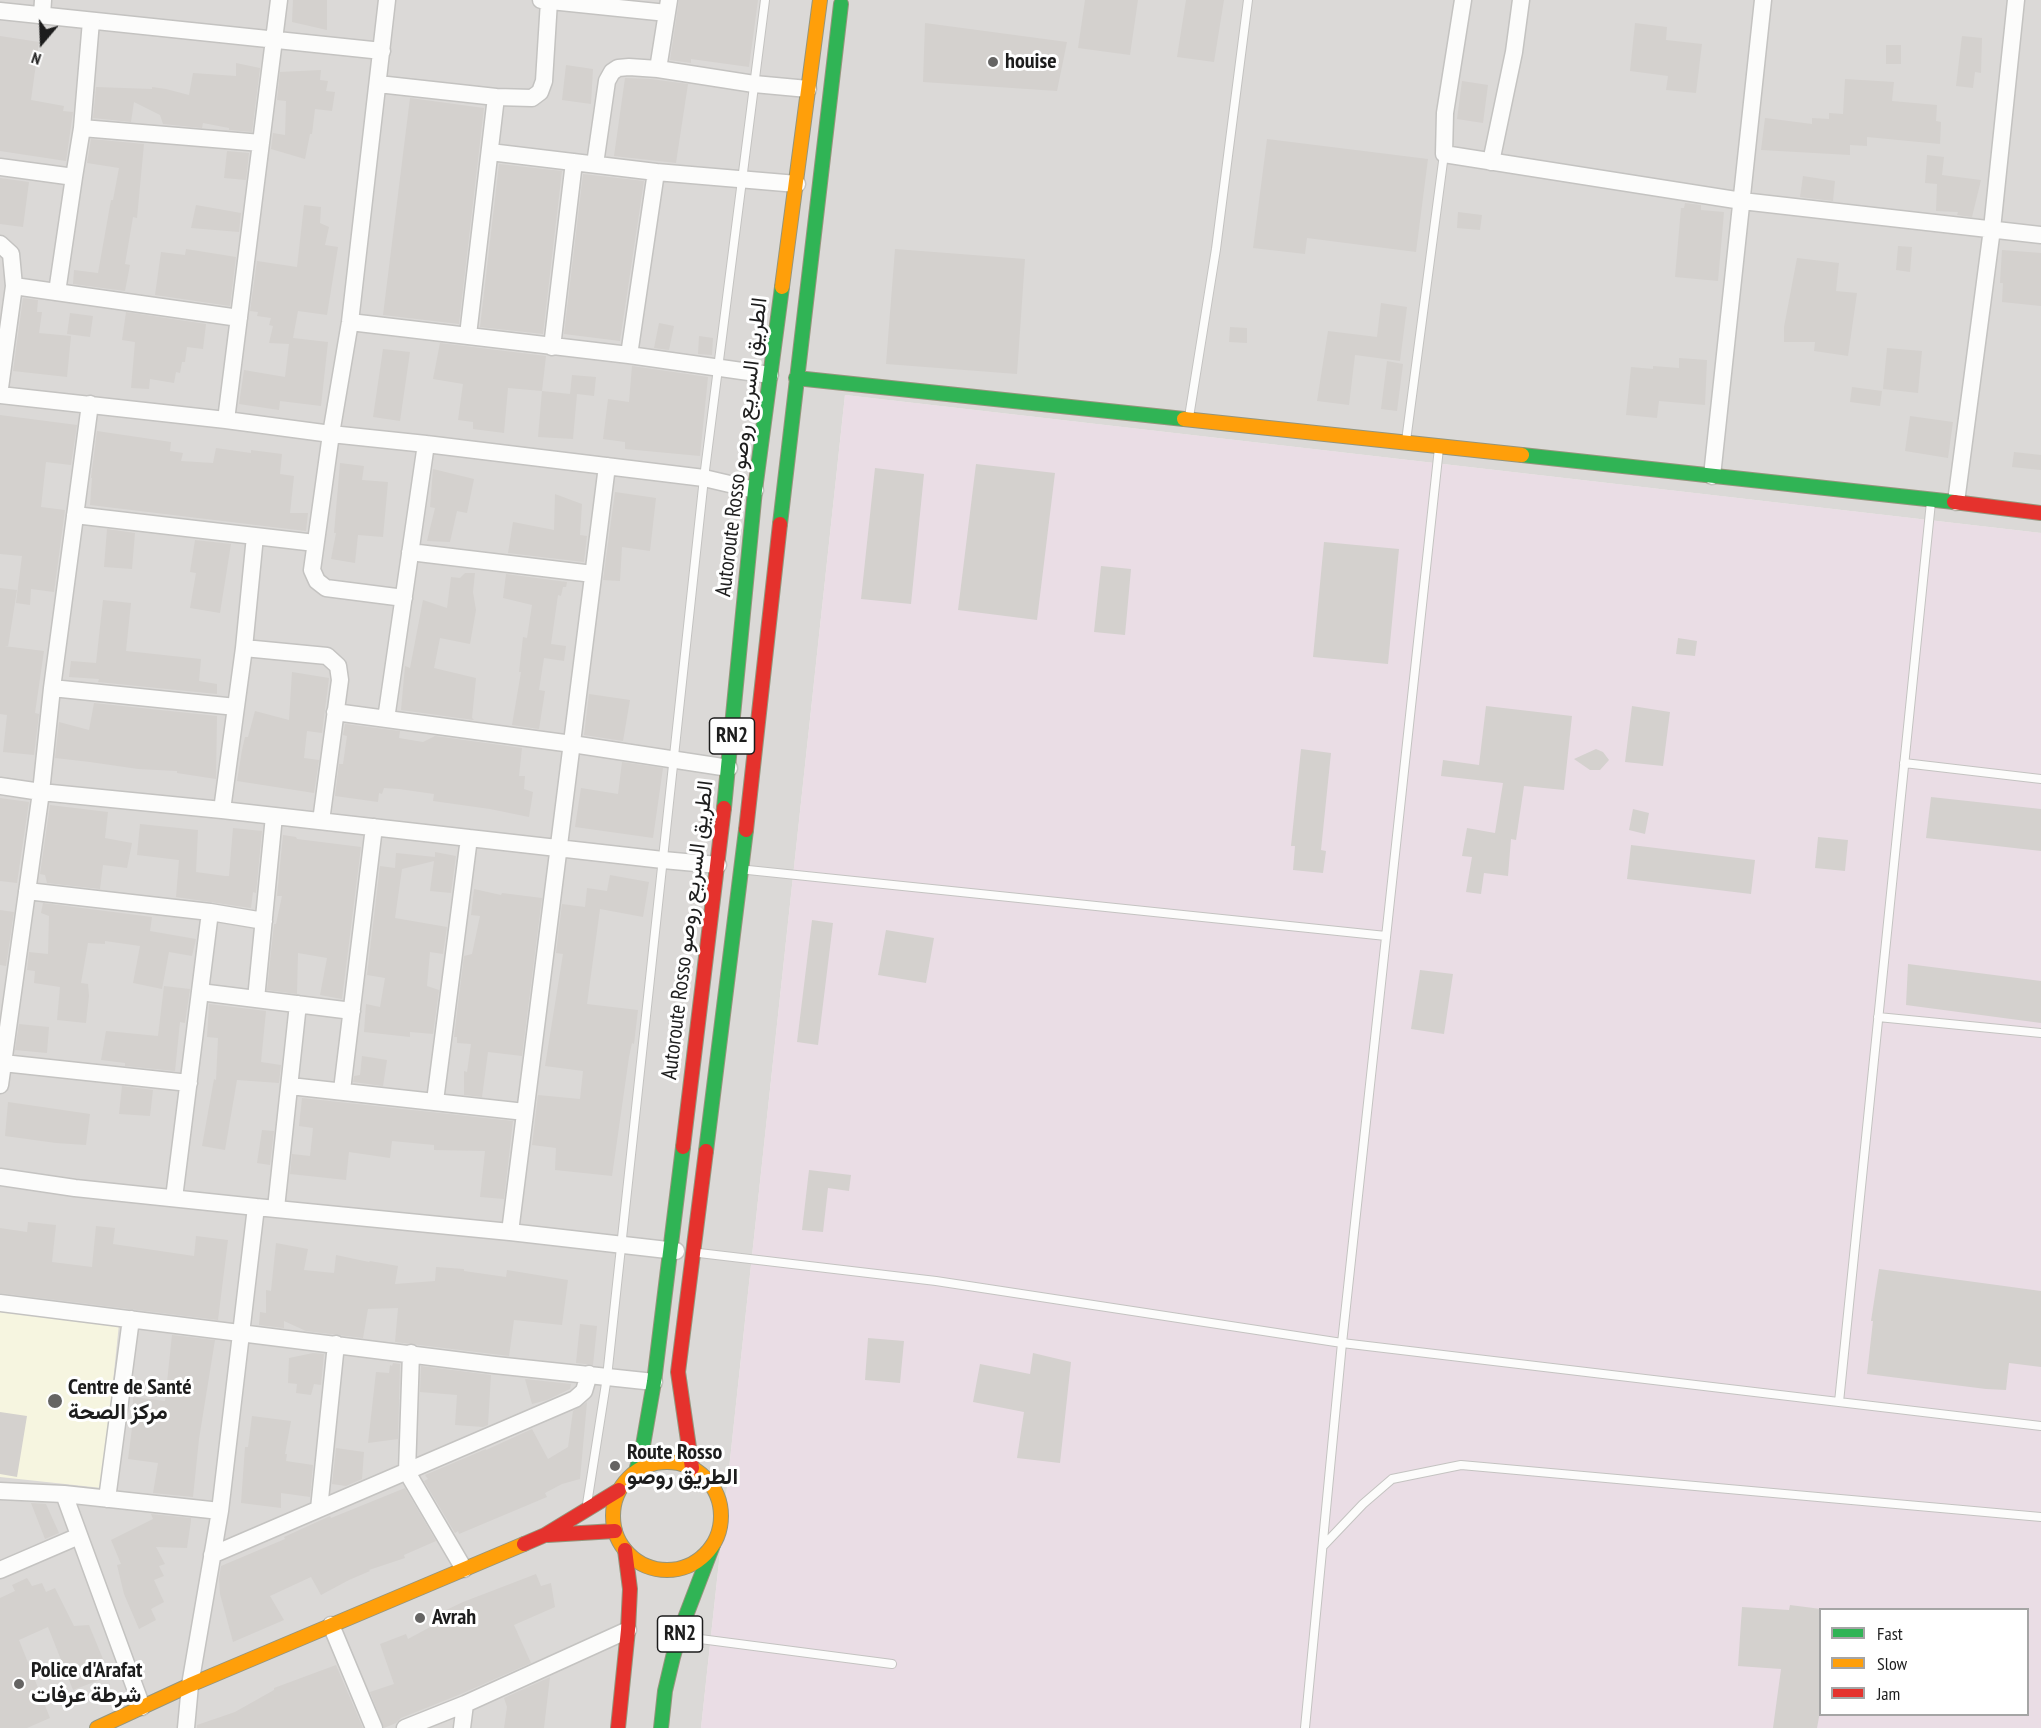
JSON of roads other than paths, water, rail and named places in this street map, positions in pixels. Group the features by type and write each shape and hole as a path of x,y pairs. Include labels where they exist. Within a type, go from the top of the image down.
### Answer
{"main road":[{"name":"Autoroute Rosso الطريق السريع روصو","path":"636,1471 654,1382 729,768 755,490 820,0"},
{"name":"Autoroute Rosso الطريق السريع روصو","path":"692,1468 678,1372 742,870 796,378 842,0"},
{"path":"796,378 1932,499 2041,513"},
{"path":"97,1728 190,1685 545,1535 619,1490 636,1471 654,1463 664,1461 683,1464 700,1473 714,1488 720,1506 720,1526 713,1544 695,1562 671,1570 645,1565 625,1550 615,1531 613,1506 619,1490"},
{"path":"545,1535 615,1531"},
{"name":"RN2","path":"661,1728 665,1691 679,1637 713,1544"},
{"name":"RN2","path":"618,1728 630,1589 625,1550"}],"street":[{"path":"226,420 279,0"},
{"path":"387,0 350,322 331,434 312,570 317,581 326,588 404,598"},
{"path":"541,0 668,6 658,69"},
{"path":"1463,0 1445,113 1444,154 1742,201 2041,236"},
{"path":"1491,162 1514,52 1521,0"},
{"path":"1712,476 1763,0"},
{"path":"1956,502 1992,229 2016,0"},
{"path":"378,84 496,97 532,98 540,92 544,81 549,1"},
{"path":"0,11 43,8 91,21 382,51"},
{"path":"57,292 82,128 91,21"},
{"path":"595,164 607,81 612,72 618,68 658,69 754,84 808,89"},
{"path":"468,335 496,97"},
{"path":"82,128 261,143"},
{"path":"490,152 656,172 796,184"},
{"path":"552,347 574,162"},
{"path":"0,167 74,177"},
{"path":"629,355 656,172"},
{"path":"0,244 11,254 14,286 0,388"},
{"path":"14,286 239,318"},
{"path":"350,322 629,355 770,375"},
{"path":"0,395 704,478 755,490"},
{"path":"0,1085 42,792 52,688 90,404"},
{"path":"386,719 426,444"},
{"path":"510,1232 607,466"},
{"path":"75,515 315,543"},
{"path":"222,810 244,648 255,536"},
{"path":"410,552 593,574"},
{"path":"244,648 327,656 338,666 340,680 321,821"},
{"path":"52,688 236,707"},
{"path":"335,712 729,768"},
{"path":"0,786 718,865"},
{"path":"256,999 274,816"},
{"path":"342,1090 374,827"},
{"path":"435,1101 469,838"},
{"path":"27,891 210,912 264,921"},
{"path":"174,1198 210,912"},
{"path":"200,992 352,1011"},
{"path":"276,1208 298,1004"},
{"path":"3,1063 189,1083"},
{"path":"290,1086 525,1112"},
{"path":"0,1177 75,1188 256,1208 276,1208 510,1232 693,1253"},
{"path":"186,1728 190,1685 220,1511 256,1208"},
{"path":"0,1304 495,1365 654,1382"},
{"path":"107,1499 131,1319"},
{"path":"319,1509 336,1344"},
{"path":"411,1353 407,1472 464,1569"},
{"path":"212,1555 574,1400 584,1391 589,1374"},
{"path":"0,1491 64,1494 220,1511"},
{"path":"64,1494 142,1707"},
{"path":"0,1570 79,1536"},
{"path":"331,1625 374,1728"},
{"path":"405,1728 465,1704 628,1630"},
{"path":"462,1728 465,1704"}],"lane":[{"path":"586,1510 607,1377 704,478 765,0"},
{"path":"1189,420 1216,249 1248,0"},
{"path":"1405,444 1444,154"},
{"path":"1307,1728 1342,1343 1439,448"},
{"path":"1839,1402 1932,499"},
{"path":"1904,763 2041,779"},
{"path":"742,870 1386,936"},
{"path":"1878,1017 2041,1033"},
{"path":"693,1253 936,1281 1342,1343 2041,1426"},
{"path":"1322,1547 1362,1504 1392,1479 1461,1465 2041,1517"},
{"path":"679,1637 892,1664"}],"place":[{"name":"houise","path":"993,62"},
{"name":"Centre de Santé مركز الصحة","path":"55,1401"},
{"name":"Route Rosso الطريق روصو","path":"615,1466"},
{"name":"Avrah","path":"420,1618"},
{"name":"Police d'Arafat شرطة عرفات","path":"19,1684"}]}
